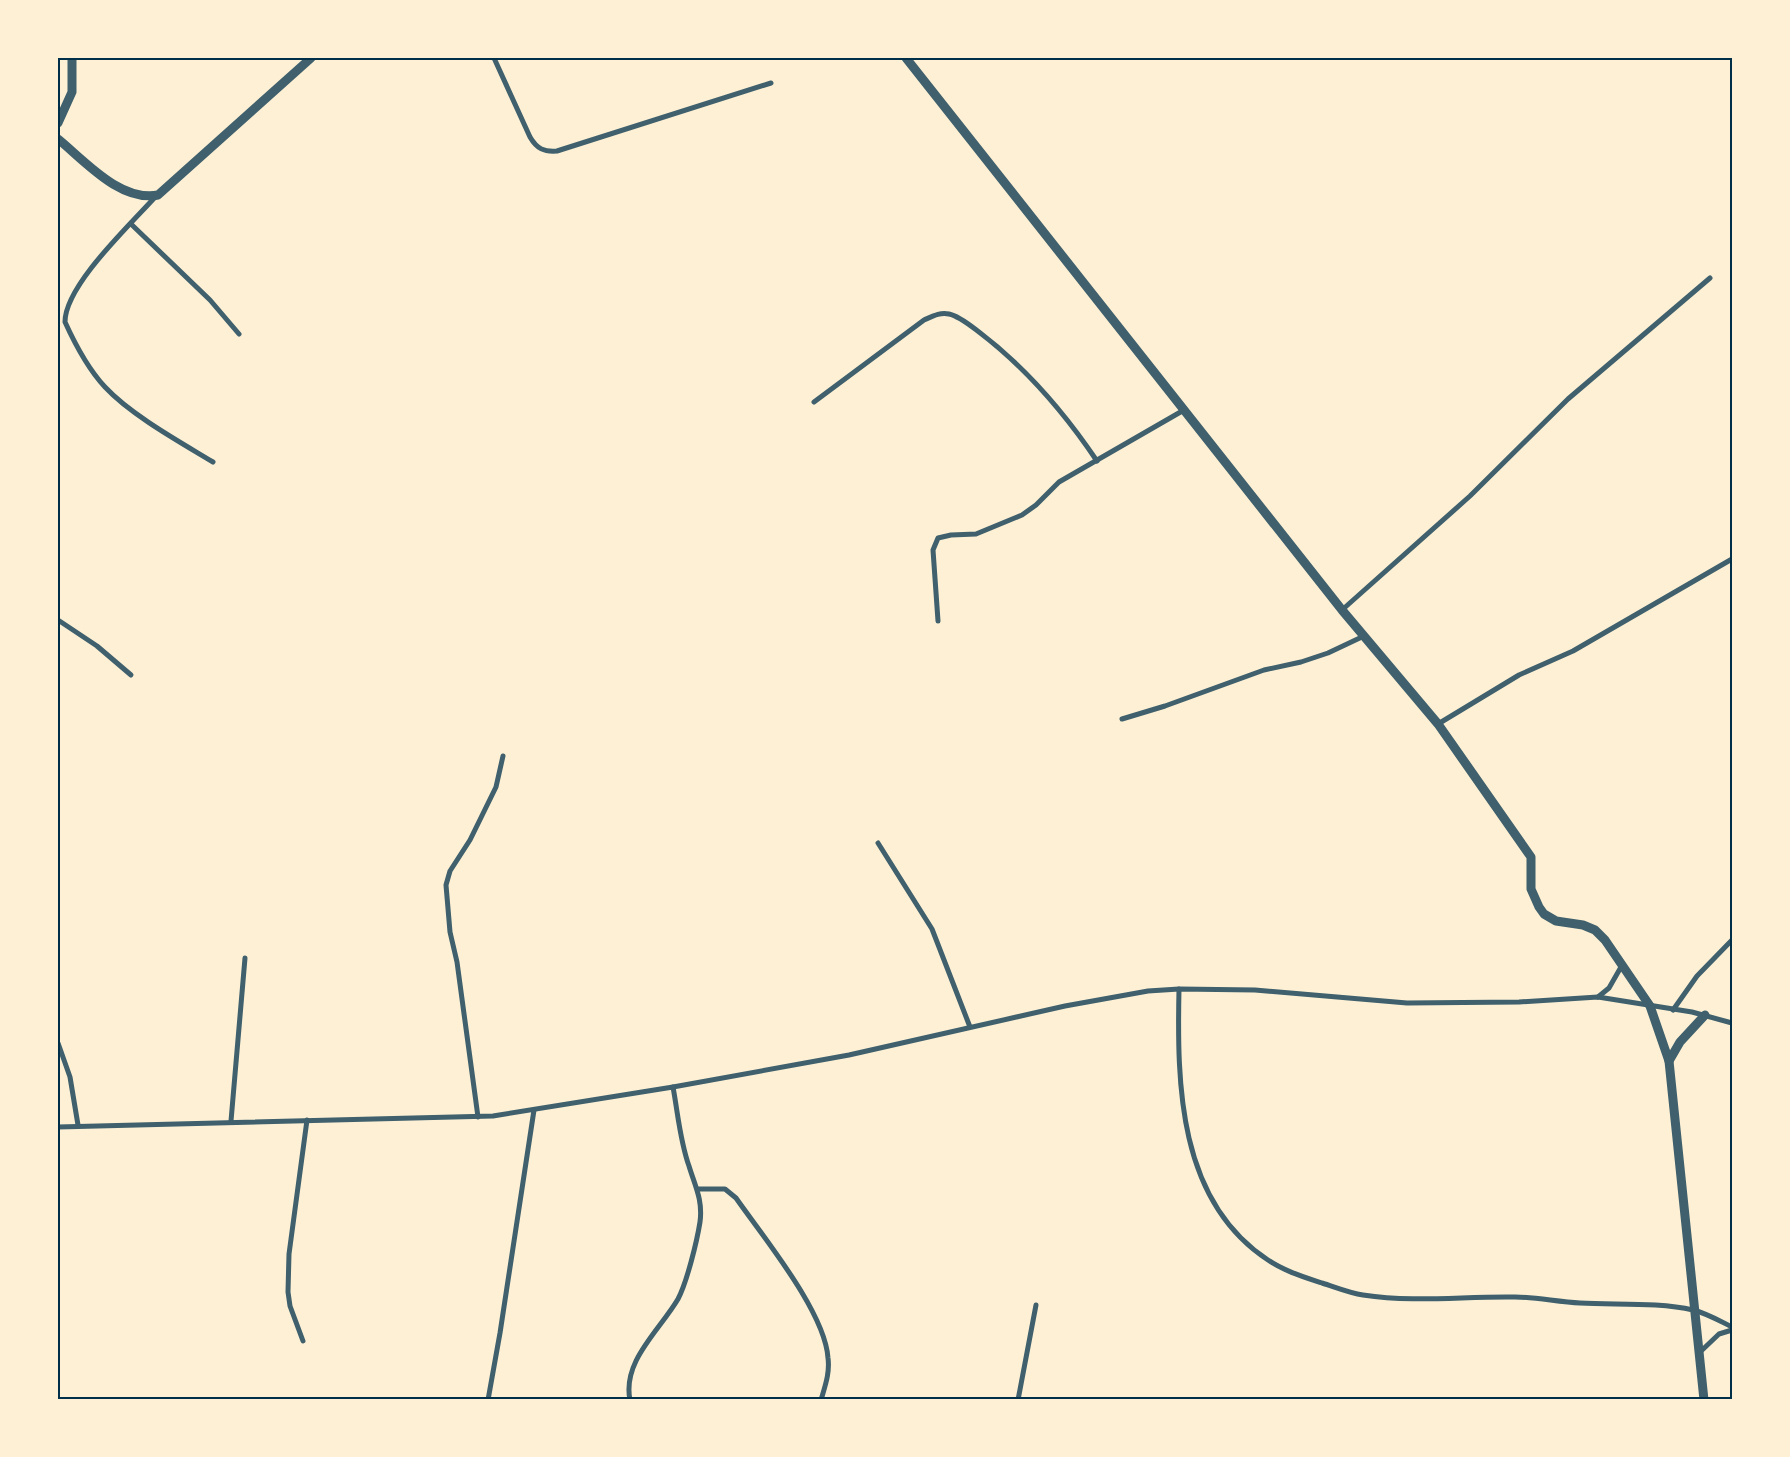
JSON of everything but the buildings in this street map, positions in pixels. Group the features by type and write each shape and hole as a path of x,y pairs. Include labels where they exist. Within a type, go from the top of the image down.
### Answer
{"street":[{"path":"58,122 72,92 72,58"},
{"path":"212,462 169,435 106,388 97,377 65,322 65,313 84,277 158,194 311,58"},
{"path":"494,58 530,138 535,146 549,151 558,151 771,83"},
{"path":"906,58 1342,610 1438,724 1531,857 1531,889 1544,914 1556,921 1583,925 1595,930 1605,940 1621,967 1650,1006 1669,1061 1704,1400"},
{"path":"58,139 118,188 138,196 158,194"},
{"path":"131,224 210,300 239,334"},
{"path":"1342,610 1470,496 1568,399 1710,278"},
{"path":"814,402 924,320 937,313 950,314 994,343 1020,368 1075,427 1097,461"},
{"path":"938,621 932,550 938,538 951,535 976,534 1022,516 1060,482 1185,410"},
{"path":"1438,724 1519,675 1573,651 1732,559"},
{"path":"58,620 97,646 131,675"},
{"path":"1122,719 1264,670 1301,662 1328,653 1364,636"},
{"path":"478,1117 457,962 450,932 446,884 450,871 470,840 496,787 503,756"},
{"path":"878,843 932,929 970,1027"},
{"path":"1672,1010 1698,976 1732,940"},
{"path":"231,1121 245,958"},
{"path":"1598,998 1609,988 1621,967"},
{"path":"1179,988 1178,1038 1184,1122 1195,1164 1216,1205 1232,1227 1248,1245 1269,1261 1306,1278 1362,1295 1427,1301 1516,1297 1568,1303 1694,1310 1732,1328"},
{"path":"58,1127 231,1121 478,1117 673,1088 849,1055 1086,1002 1148,991 1179,988 1239,989 1408,1003 1519,1002 1598,998 1705,1015 1732,1023"},
{"path":"1669,1061 1680,1042 1705,1015"},
{"path":"58,1043 70,1077 78,1125"},
{"path":"630,1400 628,1386 636,1362 678,1298 683,1287 700,1223 701,1208 698,1189 689,1166 673,1088"},
{"path":"488,1400 534,1110"},
{"path":"304,1341 290,1306 288,1292 289,1254 307,1120"},
{"path":"698,1189 725,1189 736,1198 817,1317 826,1341 829,1359 828,1374 821,1400"},
{"path":"1018,1400 1036,1306"},
{"path":"1699,1354 1719,1334 1732,1328"}]}
